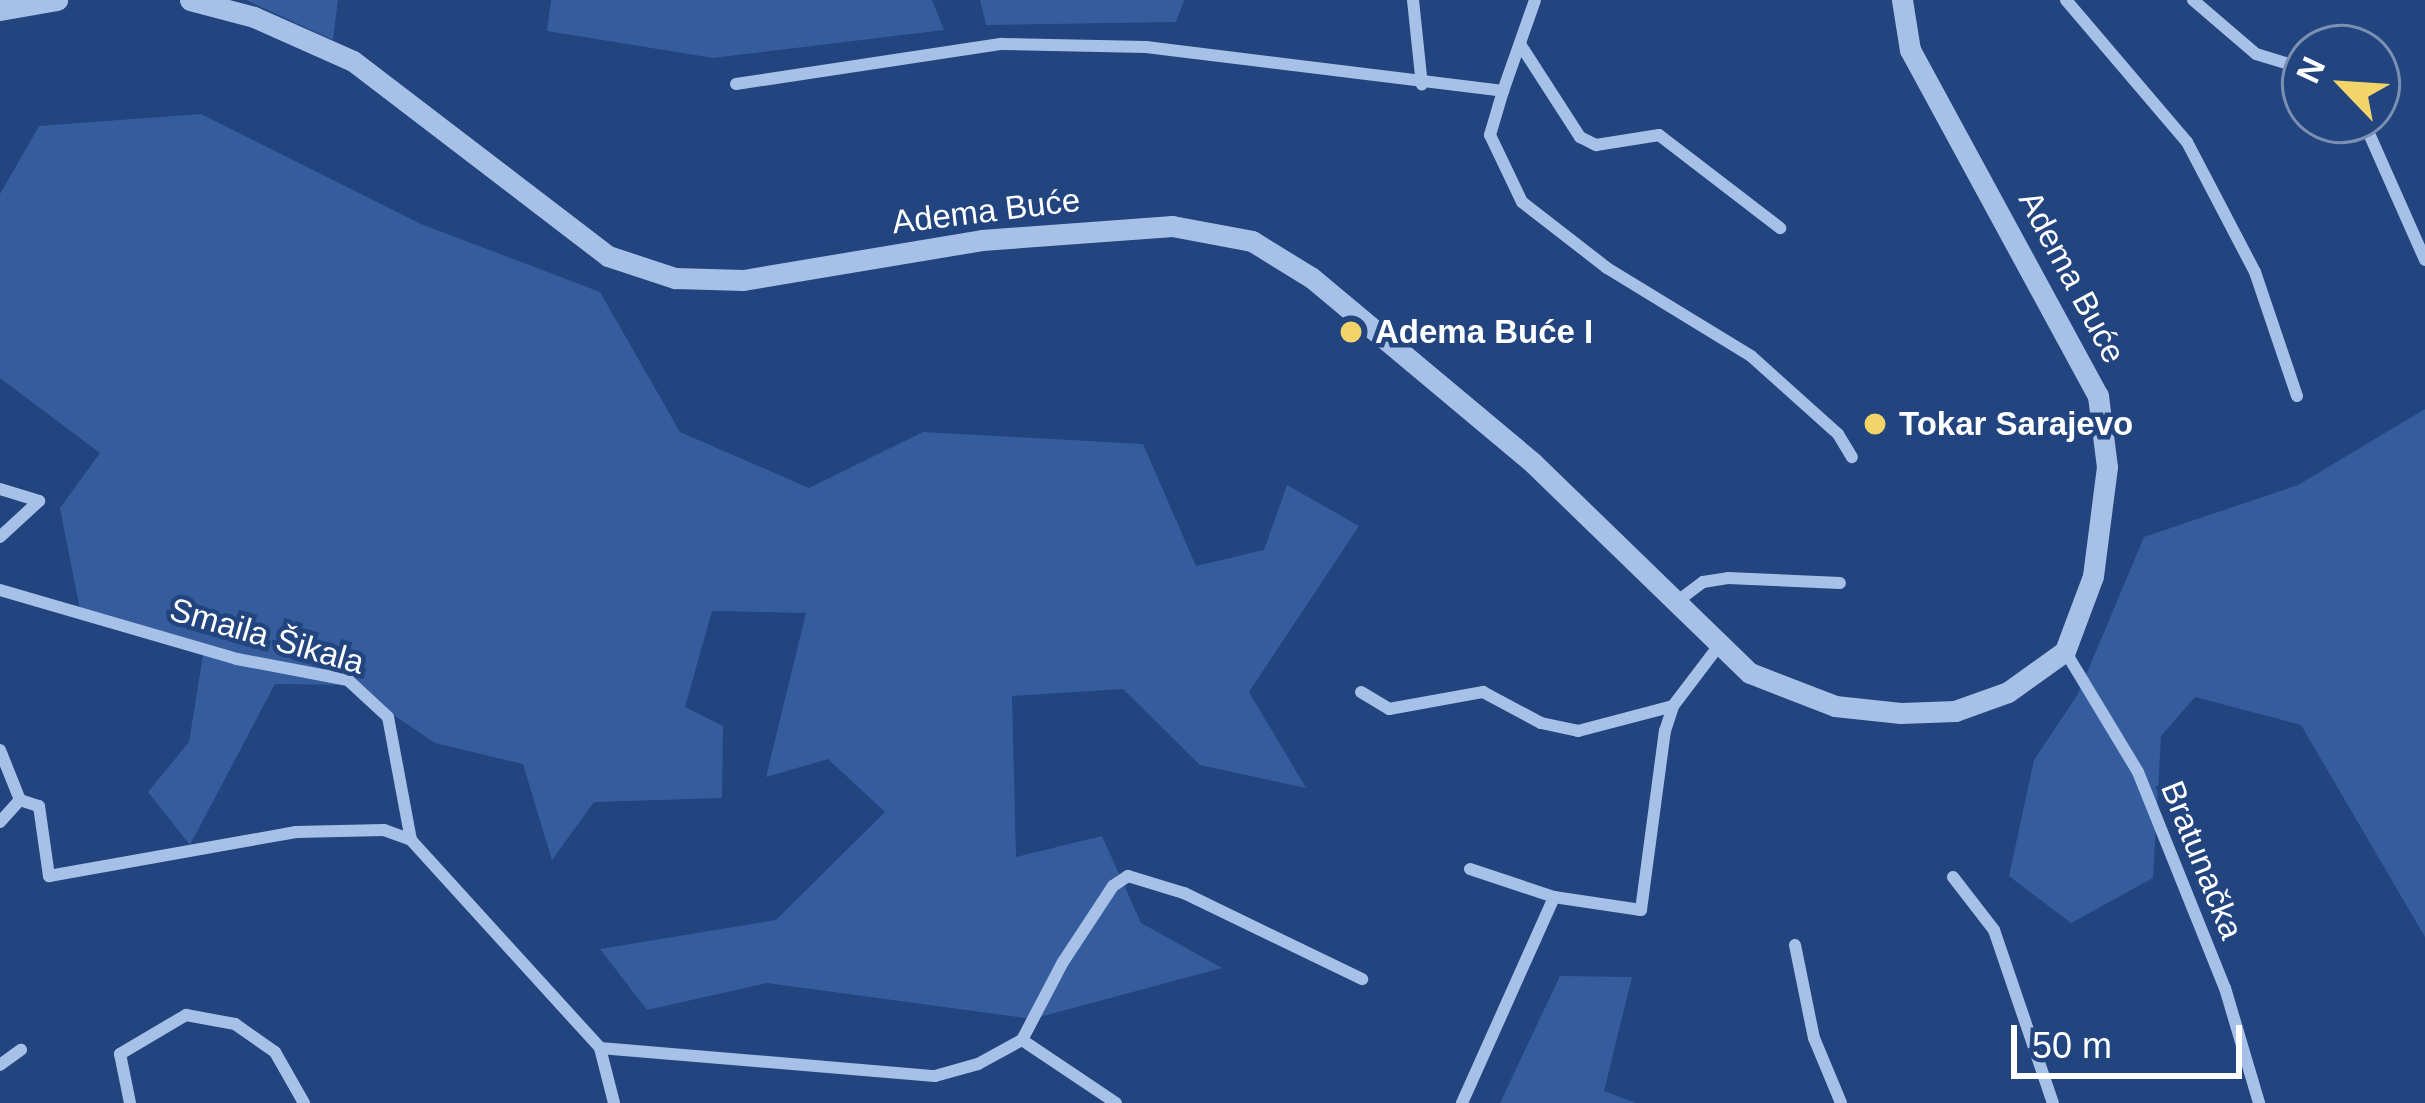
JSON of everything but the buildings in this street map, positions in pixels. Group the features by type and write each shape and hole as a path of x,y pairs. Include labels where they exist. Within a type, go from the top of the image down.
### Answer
{"street":[{"path":"4,14 58,0"},
{"name":"Adema Buće","path":"190,0 254,16 352,61 608,256 675,278 743,280 982,240 1172,226 1252,242 1312,278 1533,463 1717,649 1774,686 1834,706 1901,713 1954,711 2008,692 2066,651 2093,576 2107,467 2098,396 1910,50 1902,0"},
{"path":"1413,0 1422,85"},
{"path":"1534,0 1490,135 1522,202 1607,268 1751,356 1838,434 1852,457"},
{"path":"2066,0 2187,142 2255,272 2297,396"},
{"path":"2193,0 2256,54 2281,62"},
{"path":"736,84 1002,44 1146,47 1503,92"},
{"path":"1520,44 1580,137 1596,146 1659,136 1780,228"},
{"path":"2374,144 2425,260"},
{"path":"0,489 39,501 0,537"},
{"path":"1675,604 1703,582 1728,578 1840,583"},
{"name":"Smaila Šikala","path":"0,590 237,659 348,680 371,694 388,717 411,840"},
{"path":"1470,869 1554,897 1641,910 1673,706 1717,649"},
{"name":"Bratunačka","path":"2066,651 2138,772 2224,988 2259,1103"},
{"path":"1361,692 1389,709 1483,692 1541,724 1578,730 1673,706"},
{"path":"0,752 20,800 39,806 42,866 49,876 67,878 296,832 384,830 411,840 600,1048 614,1103"},
{"path":"0,822 20,800"},
{"path":"600,1048 935,1076 1022,1040 1063,962 1113,886 1128,876 1184,893 1362,979"},
{"path":"1953,877 1994,930 2054,1103"},
{"path":"1462,1103 1554,897"},
{"path":"1795,945 1814,1038 1841,1103"},
{"path":"130,1103 120,1054 186,1015 235,1024 275,1052 304,1103"},
{"path":"1022,1040 1116,1103"},
{"path":"0,1065 20,1050"}],"shaded area":[{"path":"246,0 338,0 333,40"},
{"path":"551,0 932,0 944,30 713,58 547,31"},
{"path":"980,0 1184,0 1176,22 986,25"},
{"path":"201,114 421,224 600,292 680,432 809,488 923,432 1143,444 1196,566 1264,550 1287,485 1359,526 1249,692 1306,788 1200,765 1123,689 1012,696 1016,857 1102,836 1141,923 1222,968 1032,1019 767,983 647,1010 600,949 776,920 885,812 828,759 766,777 806,613 712,611 685,707 723,726 722,798 594,802 552,860 523,764 435,743 349,685 275,684 190,845 148,792 189,742 204,649 82,620 60,508 100,453 0,378 0,194 39,126"},
{"path":"2425,409 2425,937 2301,725 2195,697 2161,736 2153,878 2071,923 2009,876 2034,760 2078,694 2144,537 2298,485"},
{"path":"1560,976 1632,977 1604,1091 1636,1103 1500,1103"}],"place":[{"name":"Adema Buće I","path":"1351,332"},
{"name":"Tokar Sarajevo","path":"1875,424"}]}
